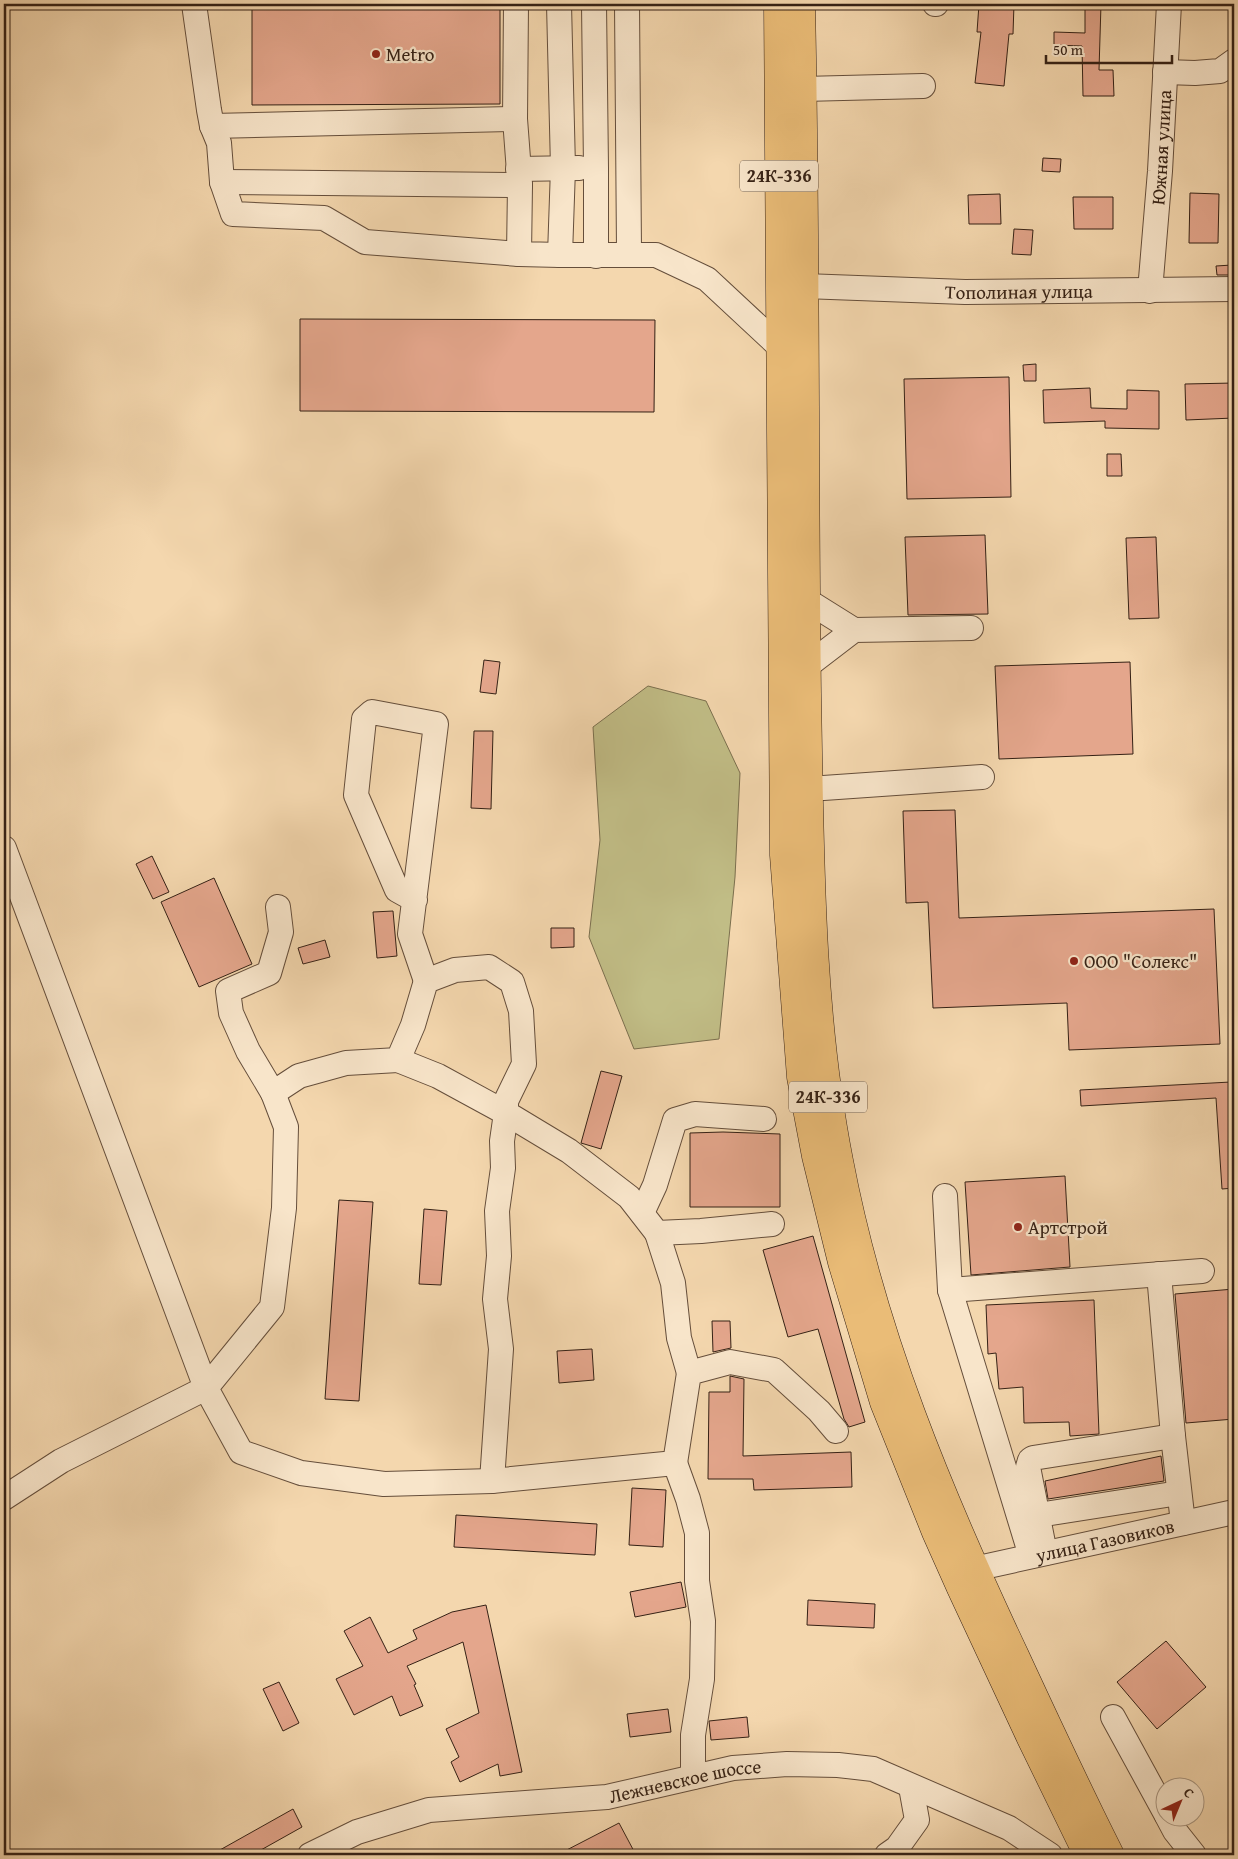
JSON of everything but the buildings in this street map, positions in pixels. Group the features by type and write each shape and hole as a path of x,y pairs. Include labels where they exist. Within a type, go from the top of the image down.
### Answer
{"main road":[{"name":"24К-336","path":"778,4 784,855 801,1077 816,1156 842,1262 888,1411 960,1588 1088,1855"},
{"name":"24К-336","path":"801,4 810,881 825,1080 840,1166 862,1262 886,1342 922,1445 974,1569 1110,1855"}],"street":[{"path":"194,4 212,126 219,143 222,182 234,214 324,218 364,242 519,254 656,255 707,279 780,347"},
{"path":"516,4 515,119 519,177 519,254"},
{"path":"559,4 563,168 560,255"},
{"path":"594,4 596,256"},
{"path":"627,4 629,251"},
{"name":"Южная улица","path":"1150,291 1160,171 1169,4"},
{"path":"1165,72 1230,71"},
{"path":"803,89 923,86"},
{"path":"212,126 515,119"},
{"path":"222,182 519,177 563,168 629,167"},
{"name":"Тополиная улица","path":"804,286 965,292 1234,289"},
{"path":"806,600 854,630 971,628"},
{"path":"807,666 854,630"},
{"path":"398,1060 413,1025 426,981 410,934 415,900 436,724 372,712 364,719 356,795 397,890 415,900"},
{"path":"809,789 982,777"},
{"path":"4,848 206,1388 241,1452 301,1473 384,1484 492,1480 675,1463"},
{"path":"4,1498 61,1462 206,1388 272,1307 284,1208 286,1127 273,1093 248,1051 231,1013 228,991 269,973 281,932 278,907"},
{"path":"426,981 455,970 489,967 512,982 521,1011 524,1064 506,1102 502,1142 503,1168 497,1211 499,1256 495,1299 501,1349 492,1480"},
{"path":"273,1093 299,1076 346,1063 398,1060 438,1076 506,1113 569,1151 629,1197 657,1233 672,1283 679,1338 689,1373 675,1463 688,1499 697,1533 697,1581 704,1621 702,1679 694,1735 693,1777"},
{"path":"642,1213 655,1184 675,1120 694,1114 764,1119"},
{"path":"945,1196 950,1290 1038,1554"},
{"path":"657,1233 772,1224"},
{"path":"950,1290 1202,1271"},
{"path":"1159,1274 1182,1523"},
{"path":"689,1373 730,1362 774,1370 819,1411 836,1431"},
{"path":"1038,1554 1038,1515 1028,1466 1028,1463 1033,1458 1173,1436"},
{"path":"1038,1515 1179,1493"},
{"name":"улица Газовиков","path":"974,1569 1234,1512"},
{"path":"1113,1717 1156,1797"},
{"name":"Лежневское шоссе","path":"310,1855 357,1832 429,1810 607,1797 733,1768 786,1764 838,1765 873,1769 1009,1828 1050,1855"},
{"path":"887,1855 897,1848 917,1820 912,1787"},
{"path":"1172,1826 1194,1855"}],"shaded area":[{"path":"648,686 706,701 740,773 735,877 719,1039 634,1049 589,937 600,840 593,727"}],"place":[{"name":"Metro","path":"376,54"},
{"name":"ООО \"Солекс\"","path":"1074,961"},
{"name":"Артстрой","path":"1018,1227"}]}
